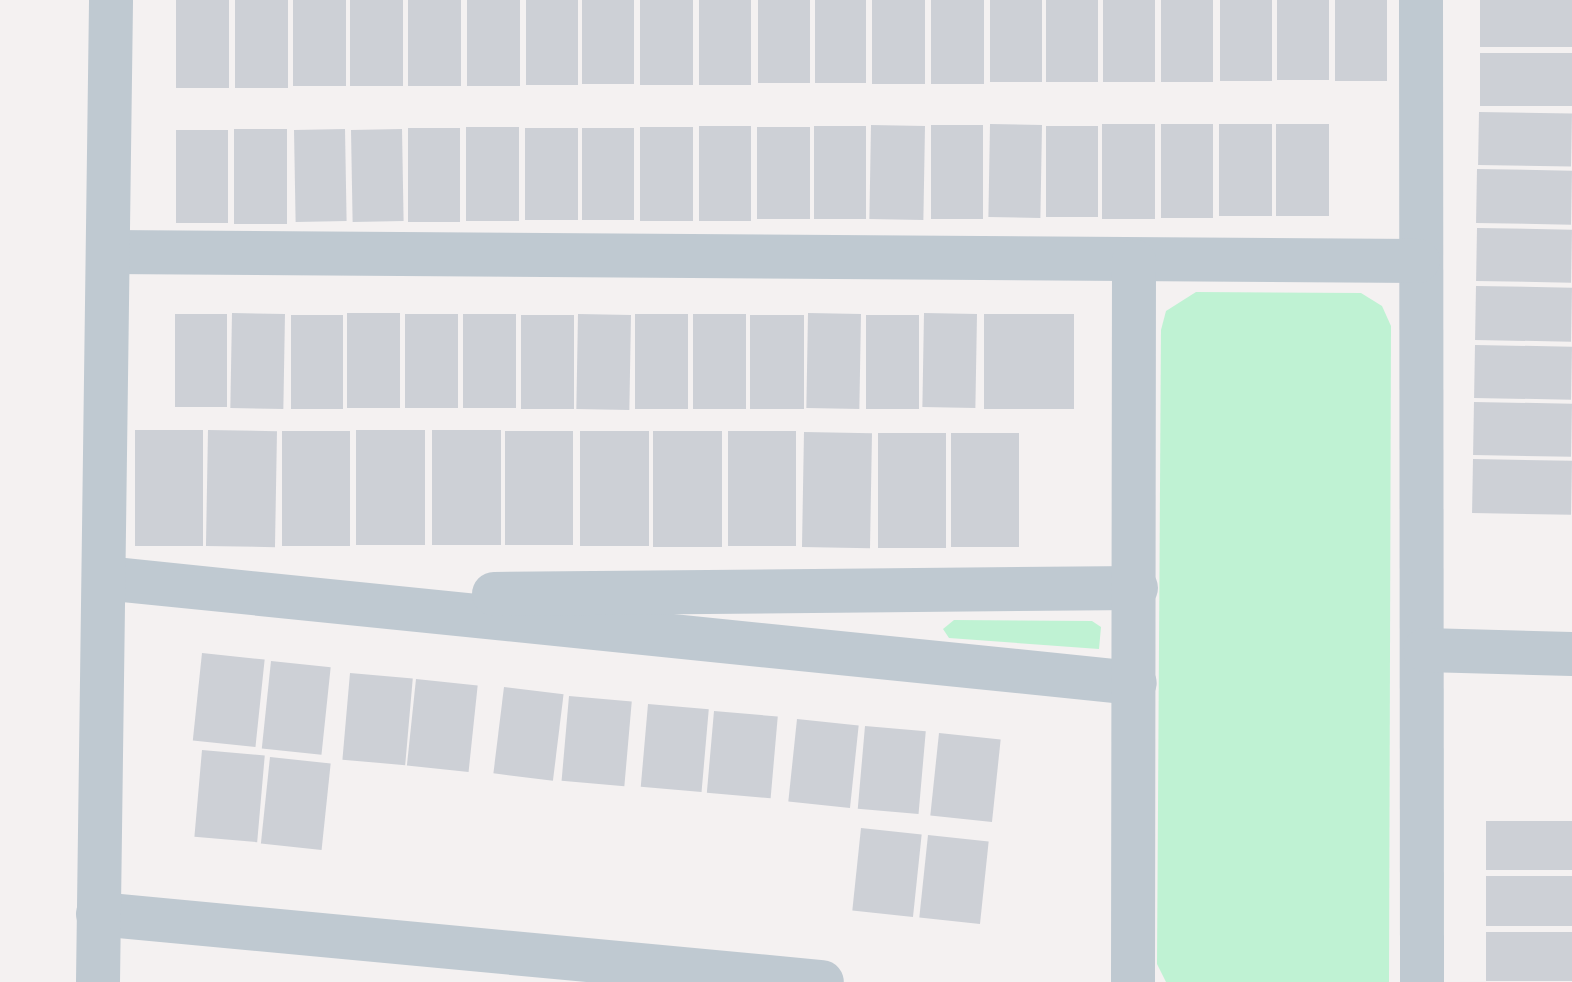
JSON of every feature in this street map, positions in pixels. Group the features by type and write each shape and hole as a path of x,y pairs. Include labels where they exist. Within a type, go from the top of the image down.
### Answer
{"street":[{"path":"98,982 111,0"},
{"path":"1421,0 1418,261 1425,650 1422,982"},
{"path":"109,252 1418,261"},
{"path":"1133,982 1136,588 1134,261"},
{"path":"104,578 1135,683"},
{"path":"269,595 1136,588"},
{"path":"1425,650 1572,654"},
{"path":"98,914 822,982"}],"green space":[{"path":"1196,292 1361,293 1382,306 1391,326 1389,982 1166,982 1157,964 1161,330 1166,311"},
{"path":"954,620 1092,621 1101,627 1099,649 949,638 943,629"}],"building":[{"path":"176,0 229,0 229,88 176,88"},
{"path":"235,0 288,0 288,88 235,88"},
{"path":"293,0 346,0 346,86 293,86"},
{"path":"350,0 403,0 403,86 350,86"},
{"path":"408,0 461,0 461,86 408,86"},
{"path":"467,0 520,0 520,86 467,86"},
{"path":"526,0 578,0 578,85 526,85"},
{"path":"582,0 634,0 634,84 582,84"},
{"path":"640,0 693,0 693,85 640,85"},
{"path":"699,0 751,0 751,85 699,85"},
{"path":"758,0 810,0 810,83 758,83"},
{"path":"815,0 866,0 866,83 815,83"},
{"path":"872,0 925,0 925,84 872,84"},
{"path":"931,0 984,0 984,84 931,84"},
{"path":"990,0 1042,0 1042,82 990,82"},
{"path":"1046,0 1098,0 1098,82 1046,82"},
{"path":"1103,0 1155,0 1155,82 1103,82"},
{"path":"1161,0 1213,0 1213,82 1161,82"},
{"path":"1220,0 1272,0 1272,81 1220,81"},
{"path":"1277,0 1329,0 1329,80 1277,80"},
{"path":"1335,0 1387,0 1387,81 1335,81"},
{"path":"1480,0 1572,0 1572,47 1480,47"},
{"path":"1480,53 1572,53 1572,106 1480,106"},
{"path":"1479,112 1572,114 1571,167 1478,165"},
{"path":"990,124 1042,125 1040,218 988,217"},
{"path":"1102,124 1155,124 1155,219 1102,219"},
{"path":"1161,124 1213,124 1213,218 1161,218"},
{"path":"1219,124 1272,124 1272,216 1219,216"},
{"path":"1276,124 1329,124 1329,216 1276,216"},
{"path":"871,125 925,126 923,220 869,219"},
{"path":"931,125 983,125 983,219 931,219"},
{"path":"699,126 751,126 751,221 699,221"},
{"path":"814,126 866,126 866,219 814,219"},
{"path":"1046,126 1098,126 1098,217 1046,217"},
{"path":"466,127 519,127 519,221 466,221"},
{"path":"640,127 693,127 693,221 640,221"},
{"path":"757,127 810,127 810,219 757,219"},
{"path":"408,128 460,128 460,222 408,222"},
{"path":"525,128 578,128 578,220 525,220"},
{"path":"582,128 634,128 634,220 582,220"},
{"path":"234,129 287,129 287,224 234,224"},
{"path":"345,129 347,221 296,222 294,130"},
{"path":"402,129 404,221 353,222 351,130"},
{"path":"176,130 228,130 228,223 176,223"},
{"path":"1477,169 1572,171 1571,225 1476,223"},
{"path":"1477,228 1572,230 1571,283 1476,281"},
{"path":"1476,286 1572,288 1571,342 1475,340"},
{"path":"232,313 285,314 283,409 230,408"},
{"path":"347,313 400,313 400,408 347,408"},
{"path":"808,313 861,314 859,409 806,408"},
{"path":"924,313 977,314 975,408 922,407"},
{"path":"175,314 227,314 227,407 175,407"},
{"path":"405,314 458,314 458,408 405,408"},
{"path":"463,314 516,314 516,408 463,408"},
{"path":"578,314 631,315 629,410 576,409"},
{"path":"635,314 688,314 688,409 635,409"},
{"path":"693,314 746,314 746,409 693,409"},
{"path":"984,314 1074,314 1074,409 984,409"},
{"path":"291,315 343,315 343,409 291,409"},
{"path":"521,315 574,315 574,409 521,409"},
{"path":"750,315 804,315 804,409 750,409"},
{"path":"866,315 919,315 919,409 866,409"},
{"path":"1475,345 1572,347 1571,400 1474,398"},
{"path":"1474,402 1572,404 1571,457 1473,455"},
{"path":"135,430 203,430 203,546 135,546"},
{"path":"208,430 277,431 275,547 206,546"},
{"path":"356,430 425,430 425,545 356,545"},
{"path":"432,430 501,430 501,545 432,545"},
{"path":"282,431 350,431 350,546 282,546"},
{"path":"505,431 573,431 573,545 505,545"},
{"path":"580,431 649,431 649,546 580,546"},
{"path":"653,431 722,431 722,547 653,547"},
{"path":"728,431 796,431 796,546 728,546"},
{"path":"804,432 872,433 870,548 802,547"},
{"path":"878,433 946,433 946,548 878,548"},
{"path":"951,433 1019,433 1019,547 951,547"},
{"path":"1473,459 1572,461 1571,515 1472,513"},
{"path":"202,653 265,660 255,747 193,741"},
{"path":"271,661 331,667 321,755 262,749"},
{"path":"350,673 413,678 405,765 342,760"},
{"path":"416,679 478,685 469,772 407,766"},
{"path":"504,687 564,694 553,781 493,773"},
{"path":"569,696 632,701 624,786 562,781"},
{"path":"648,704 709,709 702,792 641,787"},
{"path":"714,711 778,717 771,798 707,793"},
{"path":"797,719 859,725 850,808 788,802"},
{"path":"865,726 926,731 919,814 858,809"},
{"path":"939,733 1001,739 992,822 930,816"},
{"path":"202,750 265,755 257,842 194,837"},
{"path":"270,757 331,763 322,850 261,844"},
{"path":"1486,821 1572,821 1572,870 1486,870"},
{"path":"861,828 922,834 913,917 852,911"},
{"path":"928,835 989,841 980,924 919,918"},
{"path":"1486,876 1572,876 1572,926 1486,926"},
{"path":"1486,932 1572,932 1572,981 1486,981"}]}
